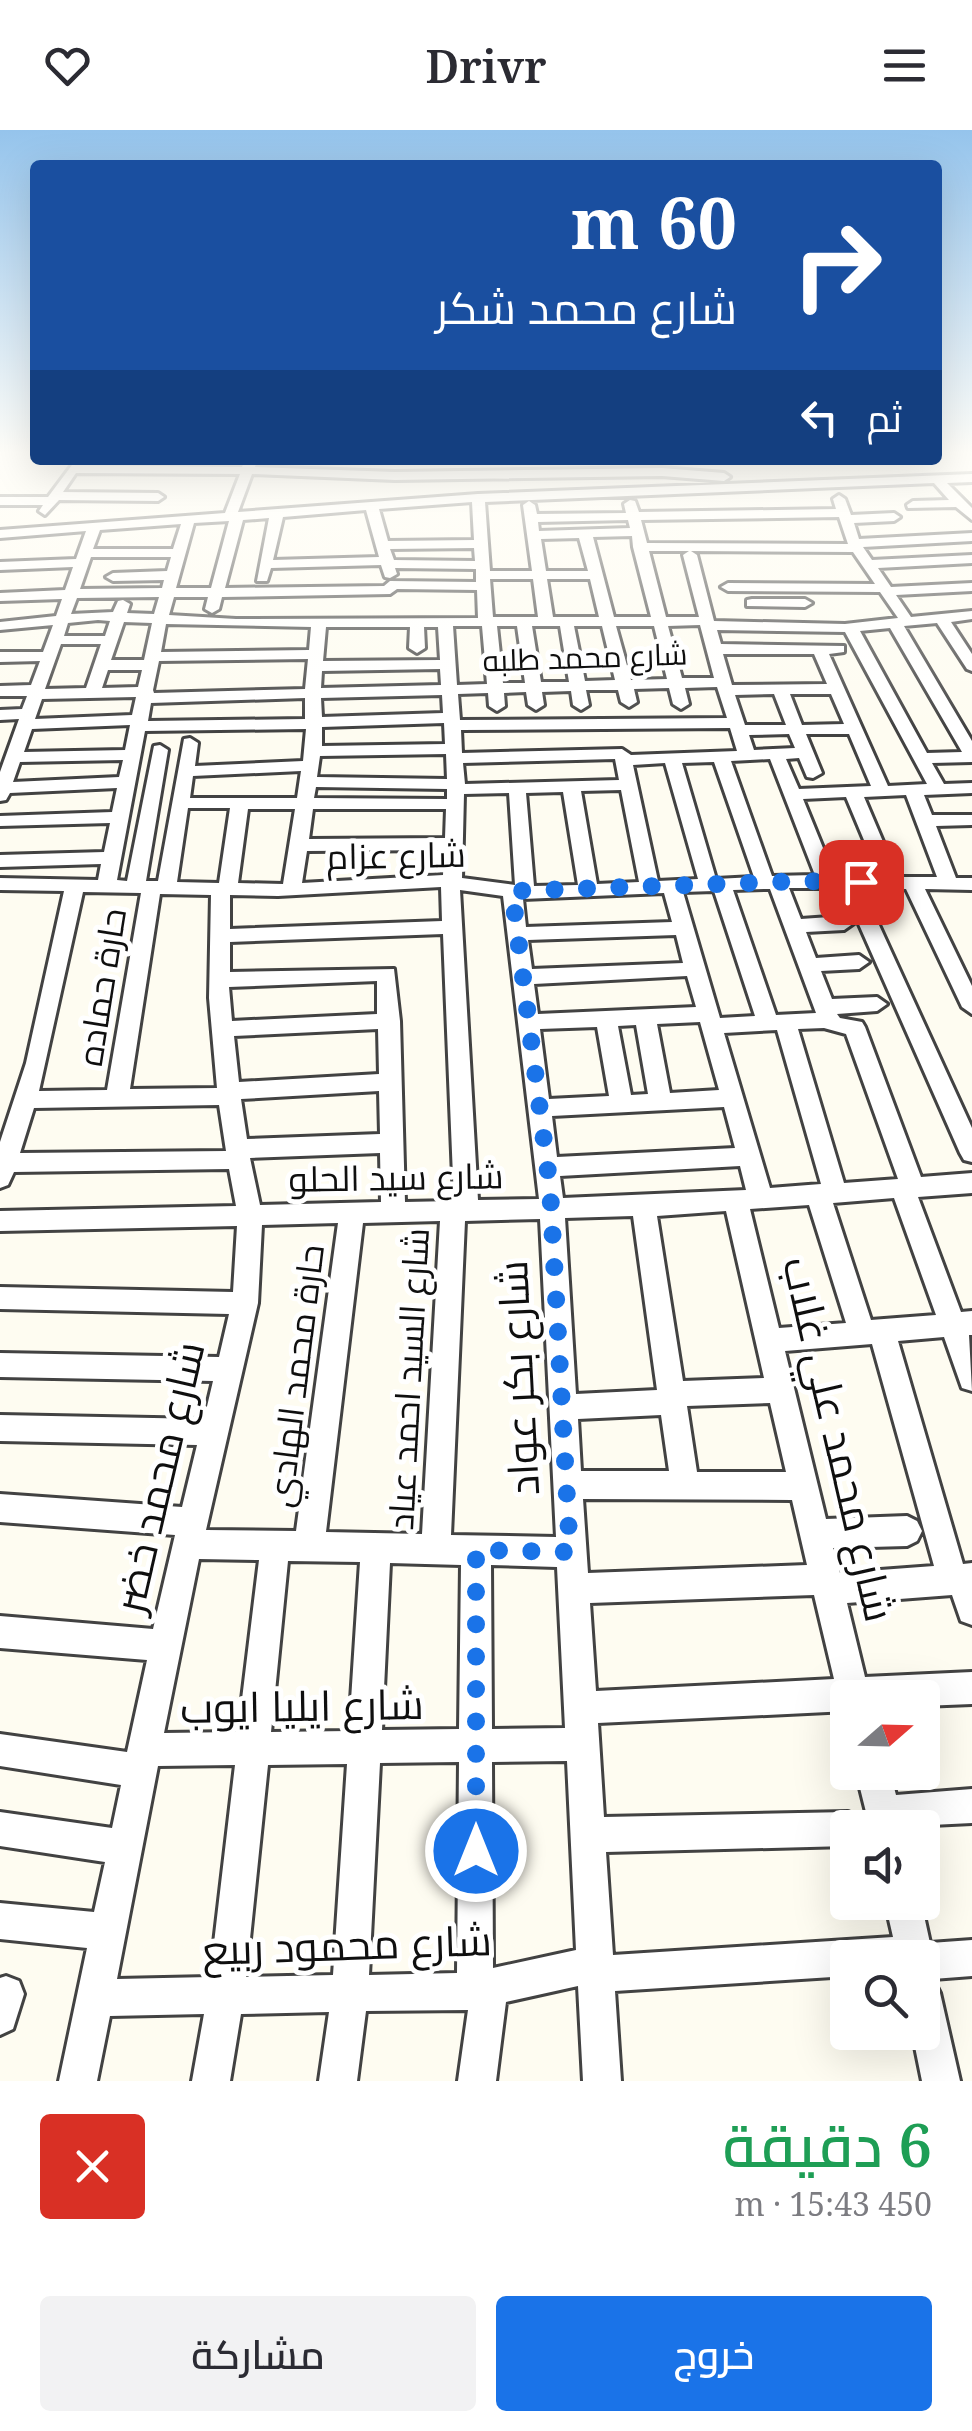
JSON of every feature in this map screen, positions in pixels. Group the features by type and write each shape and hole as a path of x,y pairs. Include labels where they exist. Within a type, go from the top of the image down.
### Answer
{"street":[{"path":"88,545 25,719 9,747 2,786 128,782"},
{"path":"106,886 160,620 183,545"},
{"path":"206,676 227,545"},
{"path":"259,675 258,594 270,545"},
{"path":"373,639 390,588 383,545"},
{"path":"266,564 348,562 473,545"},
{"path":"481,545 498,706"},
{"path":"535,545 546,621"},
{"path":"588,545 629,702"},
{"path":"640,545 680,704"},
{"path":"719,545 972,559"},
{"path":"857,545 889,594 972,756 921,758"},
{"path":"747,756 724,686 691,558 861,554 916,545"},
{"path":"0,596 20,601 78,572 182,552"},
{"path":"386,557 485,575 595,575"},
{"path":"344,622 348,562"},
{"path":"296,622 306,563"},
{"path":"0,566 78,572 169,594 216,595 437,586 485,575"},
{"path":"132,586 175,575"},
{"path":"6,625 28,578"},
{"path":"92,693 132,586"},
{"name":"شارع السيد احمد عياد","path":"436,1550 460,1212 451,882 454,754 448,664 437,586"},
{"path":"728,587 889,594"},
{"path":"746,587 759,625"},
{"path":"752,603 972,587"},
{"path":"0,691 146,695 206,676 259,675 315,660 417,622 660,620 850,627 972,615"},
{"path":"6,625 61,618 118,617 344,622 373,639 448,664"},
{"path":"941,617 964,641 972,665"},
{"path":"566,620 581,705"},
{"path":"524,621 536,706"},
{"path":"292,890 310,766 319,622"},
{"path":"417,622 418,648"},
{"path":"850,627 938,789"},
{"path":"0,658 51,648 154,658 206,676 259,675"},
{"path":"716,656 822,656 839,648"},
{"path":"822,656 882,791"},
{"name":"شارع محمد طلبه","path":"259,675 313,694 624,684 837,690"},
{"path":"780,690 813,773"},
{"path":"0,715 140,723 598,722 620,726 854,728"},
{"path":"247,769 251,733"},
{"path":"151,887 180,803 190,743"},
{"path":"9,747 133,758 160,756 151,887"},
{"path":"186,771 454,754 672,758 805,754"},
{"path":"776,754 827,881"},
{"path":"721,756 826,1014 858,1030 908,1188 963,1324 972,1379"},
{"name":"شارع محمد علي غلاب","path":"622,757 661,887 684,928 751,1156 749,1200 770,1341 850,1680"},
{"path":"672,758 716,886 776,1022 872,1332 972,1610"},
{"path":"310,766 455,792"},
{"path":"180,803 305,802 517,787 628,785"},
{"path":"571,786 588,890"},
{"name":"شارع بكر عواد","path":"517,787 518,934 552,1210 602,2081"},
{"path":"792,794 972,788"},
{"path":"913,790 949,884"},
{"path":"853,792 891,883"},
{"name":"شارع محمد خضر","path":"78,2081 190,1533 245,1302 250,1216 229,1094 219,980 224,889 240,802"},
{"path":"0,821 120,817"},
{"path":"925,821 972,820"},
{"path":"299,845 454,844"},
{"path":"0,861 112,858"},
{"name":"شارع عزام","path":"0,884 292,890 451,882 519,892 827,881 972,884"},
{"path":"850,882 972,1154"},
{"path":"913,884 972,1007"},
{"path":"75,885 26,1100 2,1171 392,1144"},
{"name":"حارة حماده","path":"117,1098 151,887"},
{"path":"793,926 844,923"},
{"path":"220,936 452,927"},
{"path":"518,934 684,928"},
{"path":"808,964 859,962"},
{"path":"523,977 696,969"},
{"path":"219,980 387,974 393,1212"},
{"path":"529,1022 645,1018 776,1022 877,1004"},
{"path":"645,1018 661,1102"},
{"path":"606,1019 622,1104"},
{"path":"222,1029 388,1022"},
{"path":"26,1100 229,1094 390,1082"},
{"path":"540,1108 734,1098"},
{"path":"548,1166 751,1156"},
{"name":"شارع سيد الحلو","path":"0,1221 644,1207 972,1182"},
{"path":"644,1207 685,1485"},
{"name":"حارة محمد الهادي","path":"309,1547 352,1213"},
{"path":"0,1298 245,1302"},
{"path":"770,1341 963,1324"},
{"path":"0,1365 230,1369"},
{"path":"562,1407 781,1390"},
{"path":"0,1428 216,1432"},
{"path":"566,1485 805,1486"},
{"path":"0,1508 275,1546 570,1552"},
{"path":"816,1534 907,1531"},
{"path":"211,2081 226,1996 275,1546"},
{"path":"338,2081 350,1994 376,1548"},
{"path":"476,1550 482,1990 477,2081"},
{"path":"572,1588 963,1579"},
{"path":"0,1632 166,1646"},
{"path":"940,1690 972,1688"},
{"path":"579,1708 830,1696"},
{"name":"شارع ايليا ايوب","path":"0,1750 143,1761 252,1749 580,1744"},
{"path":"940,1811 972,1806"},
{"path":"587,1835 830,1828"},
{"path":"0,1829 127,1848"},
{"path":"0,1921 110,1932"},
{"path":"940,1958 972,1958"},
{"name":"شارع محمود ربيع","path":"97,1998 482,1990 598,1969 830,1959"},
{"path":"934,2050 941,2081"}],"route":[{"path":"476,1851 476,1550 570,1552 550,1188 512,891 861,882"}]}
